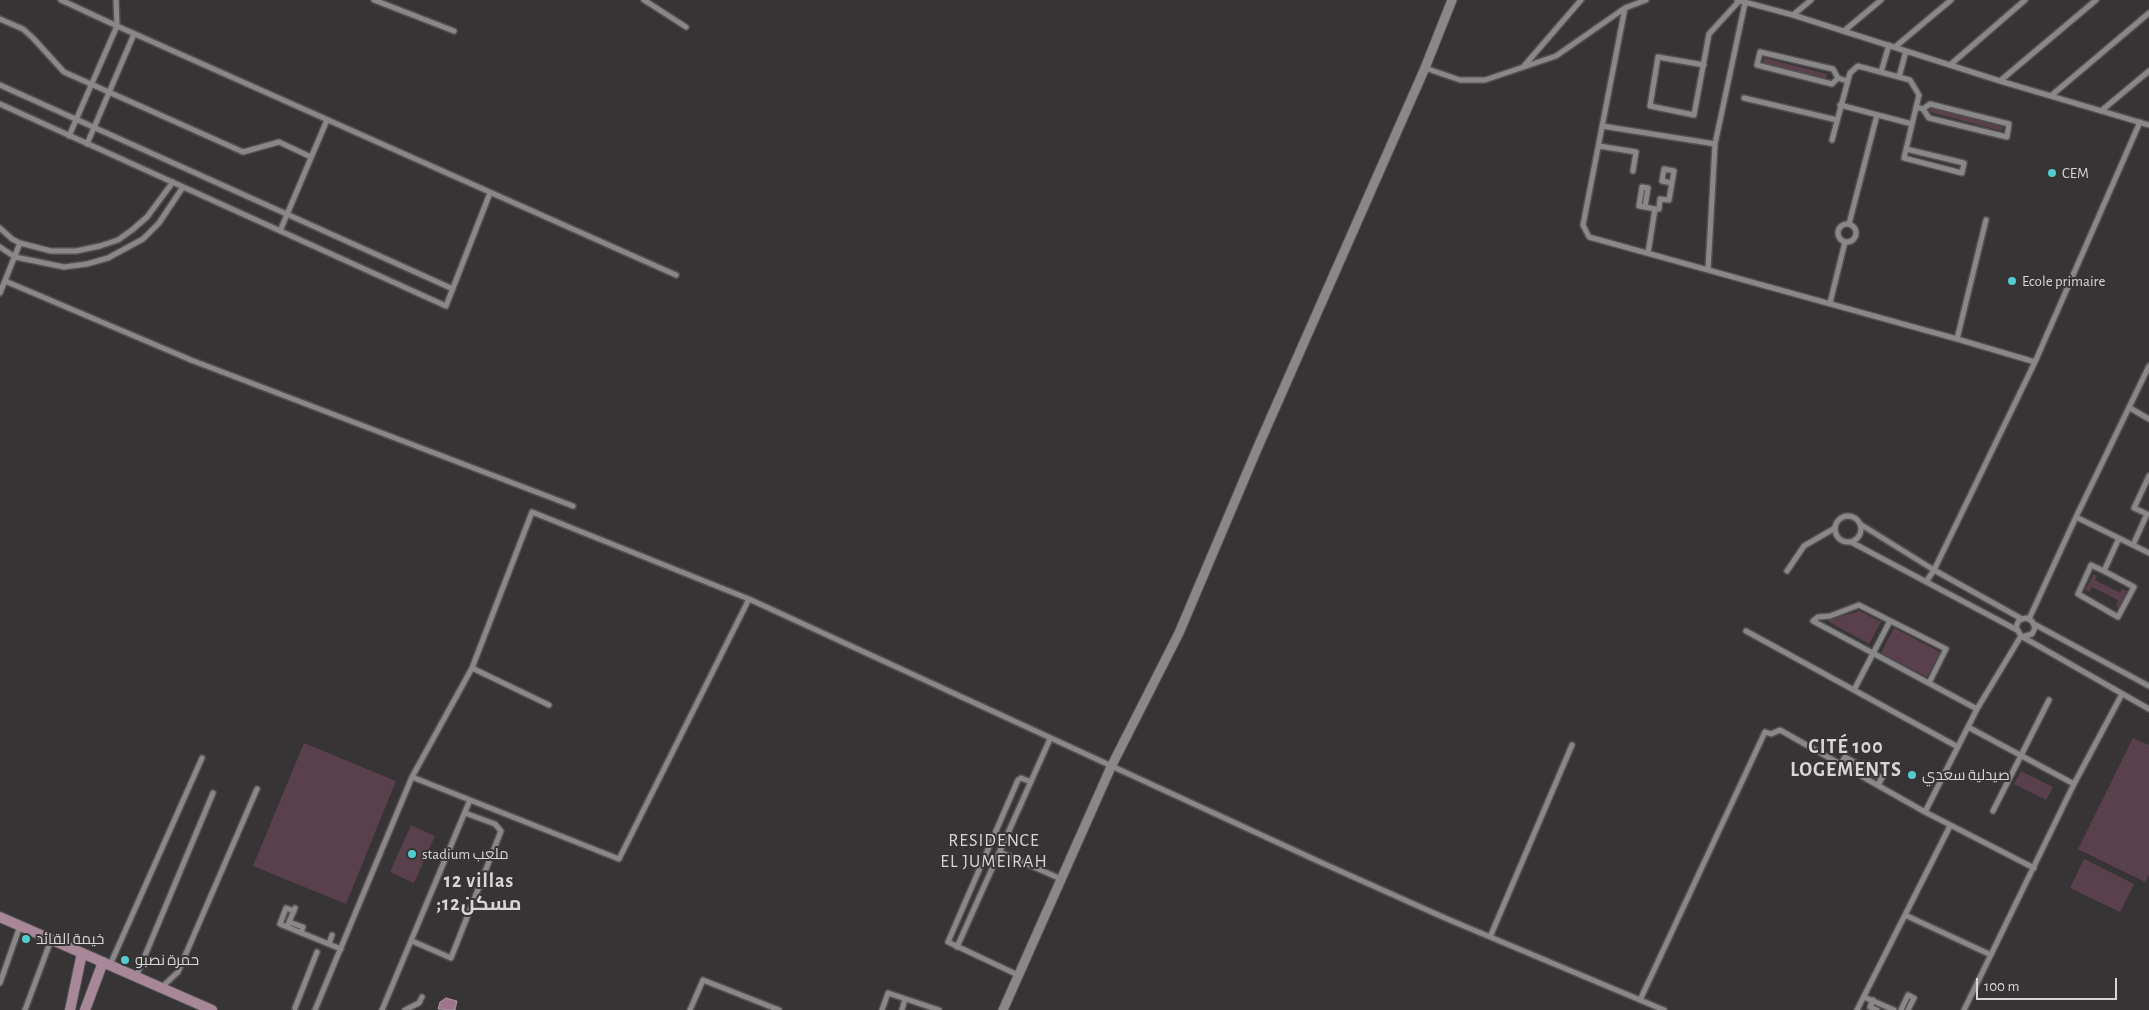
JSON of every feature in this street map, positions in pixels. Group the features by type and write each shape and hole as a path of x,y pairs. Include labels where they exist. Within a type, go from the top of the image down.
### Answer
{"main road":[{"path":"0,918 212,1010"},
{"path":"70,1010 82,953"},
{"path":"85,1010 106,964"}],"street":[{"path":"61,0 676,275"},
{"path":"69,136 117,26 116,0"},
{"path":"374,0 454,31"},
{"path":"644,0 686,26"},
{"path":"1003,1010 1110,767 1179,633 1261,440 1425,68 1452,0"},
{"path":"1524,67 1581,0"},
{"path":"1425,68 1460,80 1484,80 1556,56 1625,8 1646,0"},
{"path":"1792,15 1810,0"},
{"path":"1844,31 1881,0"},
{"path":"1896,47 1951,0"},
{"path":"1950,65 2024,0"},
{"path":"2000,81 2096,0"},
{"path":"1740,1 1792,15 2000,81 2149,125"},
{"path":"1704,65 1658,58 1650,106 1694,115 1704,65 1710,34 1740,1"},
{"path":"1708,270 1715,144 1740,1"},
{"path":"1625,8 1584,225 1589,236 1957,338 2036,362"},
{"path":"2052,96 2149,13"},
{"path":"0,19 23,29 64,72 243,152 279,142 311,157"},
{"path":"87,144 134,34"},
{"path":"1881,72 1888,45"},
{"path":"1900,77 1906,51"},
{"path":"1838,78 1832,84 1757,65 1760,52 1833,69 1838,78 1847,81"},
{"path":"1832,140 1847,81 1850,73 1858,66 1910,80 1919,95 1916,107 1906,149 1904,158 1962,172 1964,162 1906,149"},
{"path":"2101,111 2149,71"},
{"path":"0,85 453,289"},
{"path":"1744,98 1837,120"},
{"path":"0,104 446,306 490,193"},
{"path":"1916,107 1923,109 1929,118 2007,137 2009,124 1930,104 1923,109"},
{"path":"1840,105 1912,124"},
{"path":"1849,224 1877,115"},
{"path":"280,231 327,120"},
{"path":"1926,582 1934,570 2036,362 2140,122"},
{"path":"1602,126 1715,144"},
{"path":"1598,146 1636,152 1633,171"},
{"path":"0,228 12,239 20,243 51,251 76,251 118,240 147,216 173,182"},
{"path":"1645,207 1659,209 1660,199 1669,200 1672,183"},
{"path":"0,247 15,257 64,266 87,264 108,258 143,239 159,223 184,187"},
{"path":"1648,253 1656,208"},
{"path":"1957,338 1986,220"},
{"path":"1849,224 1856,230 1856,238 1849,243 1838,237 1838,231 1841,226 1849,224"},
{"path":"1830,303 1845,242"},
{"path":"0,293 20,243"},
{"path":"5,281 191,360 573,506"},
{"path":"2029,619 2149,366"},
{"path":"2130,408 2149,419"},
{"path":"2133,545 2147,514 2134,508 2149,476"},
{"path":"315,1010 412,777 472,668 532,512 749,599 1110,767 1490,937 1664,1010"},
{"path":"2149,686 2034,624 2029,619 2022,619 1934,570 1860,524 1857,519 1846,516 1836,523 1835,528 1839,539 1850,542 2016,630 2023,636 2149,709"},
{"path":"2076,517 2149,553"},
{"path":"1850,542 1860,535 1860,524"},
{"path":"1787,571 1804,546 1835,528"},
{"path":"2104,571 2119,538"},
{"path":"2091,565 2104,571 2134,587 2118,618 2078,594 2091,565"},
{"path":"412,777 619,859 749,599"},
{"path":"1929,683 1946,649 1859,606 1830,616 1818,617 1814,621 1977,709"},
{"path":"2016,630 2017,623 2022,619"},
{"path":"1854,690 1890,621"},
{"path":"1925,812 1977,709 2023,636 2034,631 2034,624"},
{"path":"1746,631 1958,747"},
{"path":"472,668 549,705"},
{"path":"1964,1010 2074,784 2122,694"},
{"path":"1993,811 2049,700"},
{"path":"1968,727 2074,784"},
{"path":"1640,1000 1766,732 1771,734 1780,730 1950,826 2034,868"},
{"path":"957,947 1050,739"},
{"path":"1490,937 1572,745"},
{"path":"1841,764 1845,757 1882,778 1878,785"},
{"path":"106,964 202,758"},
{"path":"1018,975 949,944 948,941 1018,780 1021,778 1031,782"},
{"path":"162,988 178,972 257,789"},
{"path":"136,977 213,793"},
{"path":"382,1010 470,800"},
{"path":"412,941 451,958 501,832 495,824 464,813"},
{"path":"1857,1010 1950,826"},
{"path":"1000,852 1062,879"},
{"path":"288,925 294,909 286,908 280,924 303,927 301,933 341,948"},
{"path":"1905,915 1991,955"},
{"path":"0,983 20,926"},
{"path":"329,944 332,935"},
{"path":"25,1010 51,940"},
{"path":"296,1010 317,952"},
{"path":"690,1010 703,980 776,1009"},
{"path":"882,1010 888,993 939,1010"},
{"path":"1900,1010 1908,995 1914,998 1908,1010"},
{"path":"405,1010 419,1003 422,997"},
{"path":"1864,997 1894,1010"},
{"path":"902,1010 905,999"},
{"path":"1873,1000 1870,1007 1877,1010"}],"shaded area":[{"path":"1764,58 1827,74 1826,79 1763,63"},
{"path":"1931,108 2003,127 2002,131 1930,112"},
{"path":"2094,574 2097,576 2095,580 2120,593 2122,589 2127,591 2118,608 2116,606 2118,600 2092,587 2089,592 2085,590"},
{"path":"1860,611 1881,622 1869,644 1829,622 1829,620"},
{"path":"1894,628 1940,652 1927,677 1881,653"},
{"path":"2133,738 2149,745 2149,875 2145,882 2078,849"},
{"path":"304,743 396,781 346,904 253,866"},
{"path":"2021,771 2053,787 2046,800 2014,784"},
{"name":"stadium ملعب","path":"411,825 435,836 414,883 390,872"},
{"path":"2084,859 2134,884 2120,912 2070,888"},
{"path":"446,998 457,1001 455,1010 438,1009 440,1002"}],"place":[{"name":"CEM","path":"2052,173"},
{"name":"Ecole primaire","path":"2012,281"},
{"name":"صيدلية سعدي","path":"1912,775"},
{"name":"stadium ملعب","path":"412,854"},
{"name":"خيمة القائد","path":"26,939"},
{"name":"حمرة نصبو","path":"125,960"}],"district":[{"name":"CITÉ 100 LOGEMENTS","path":"1846,758"},
{"name":"RESIDENCE EL JUMEIRAH","path":"994,851"},
{"name":"12 villas ;12مسكن","path":"479,892"}]}
